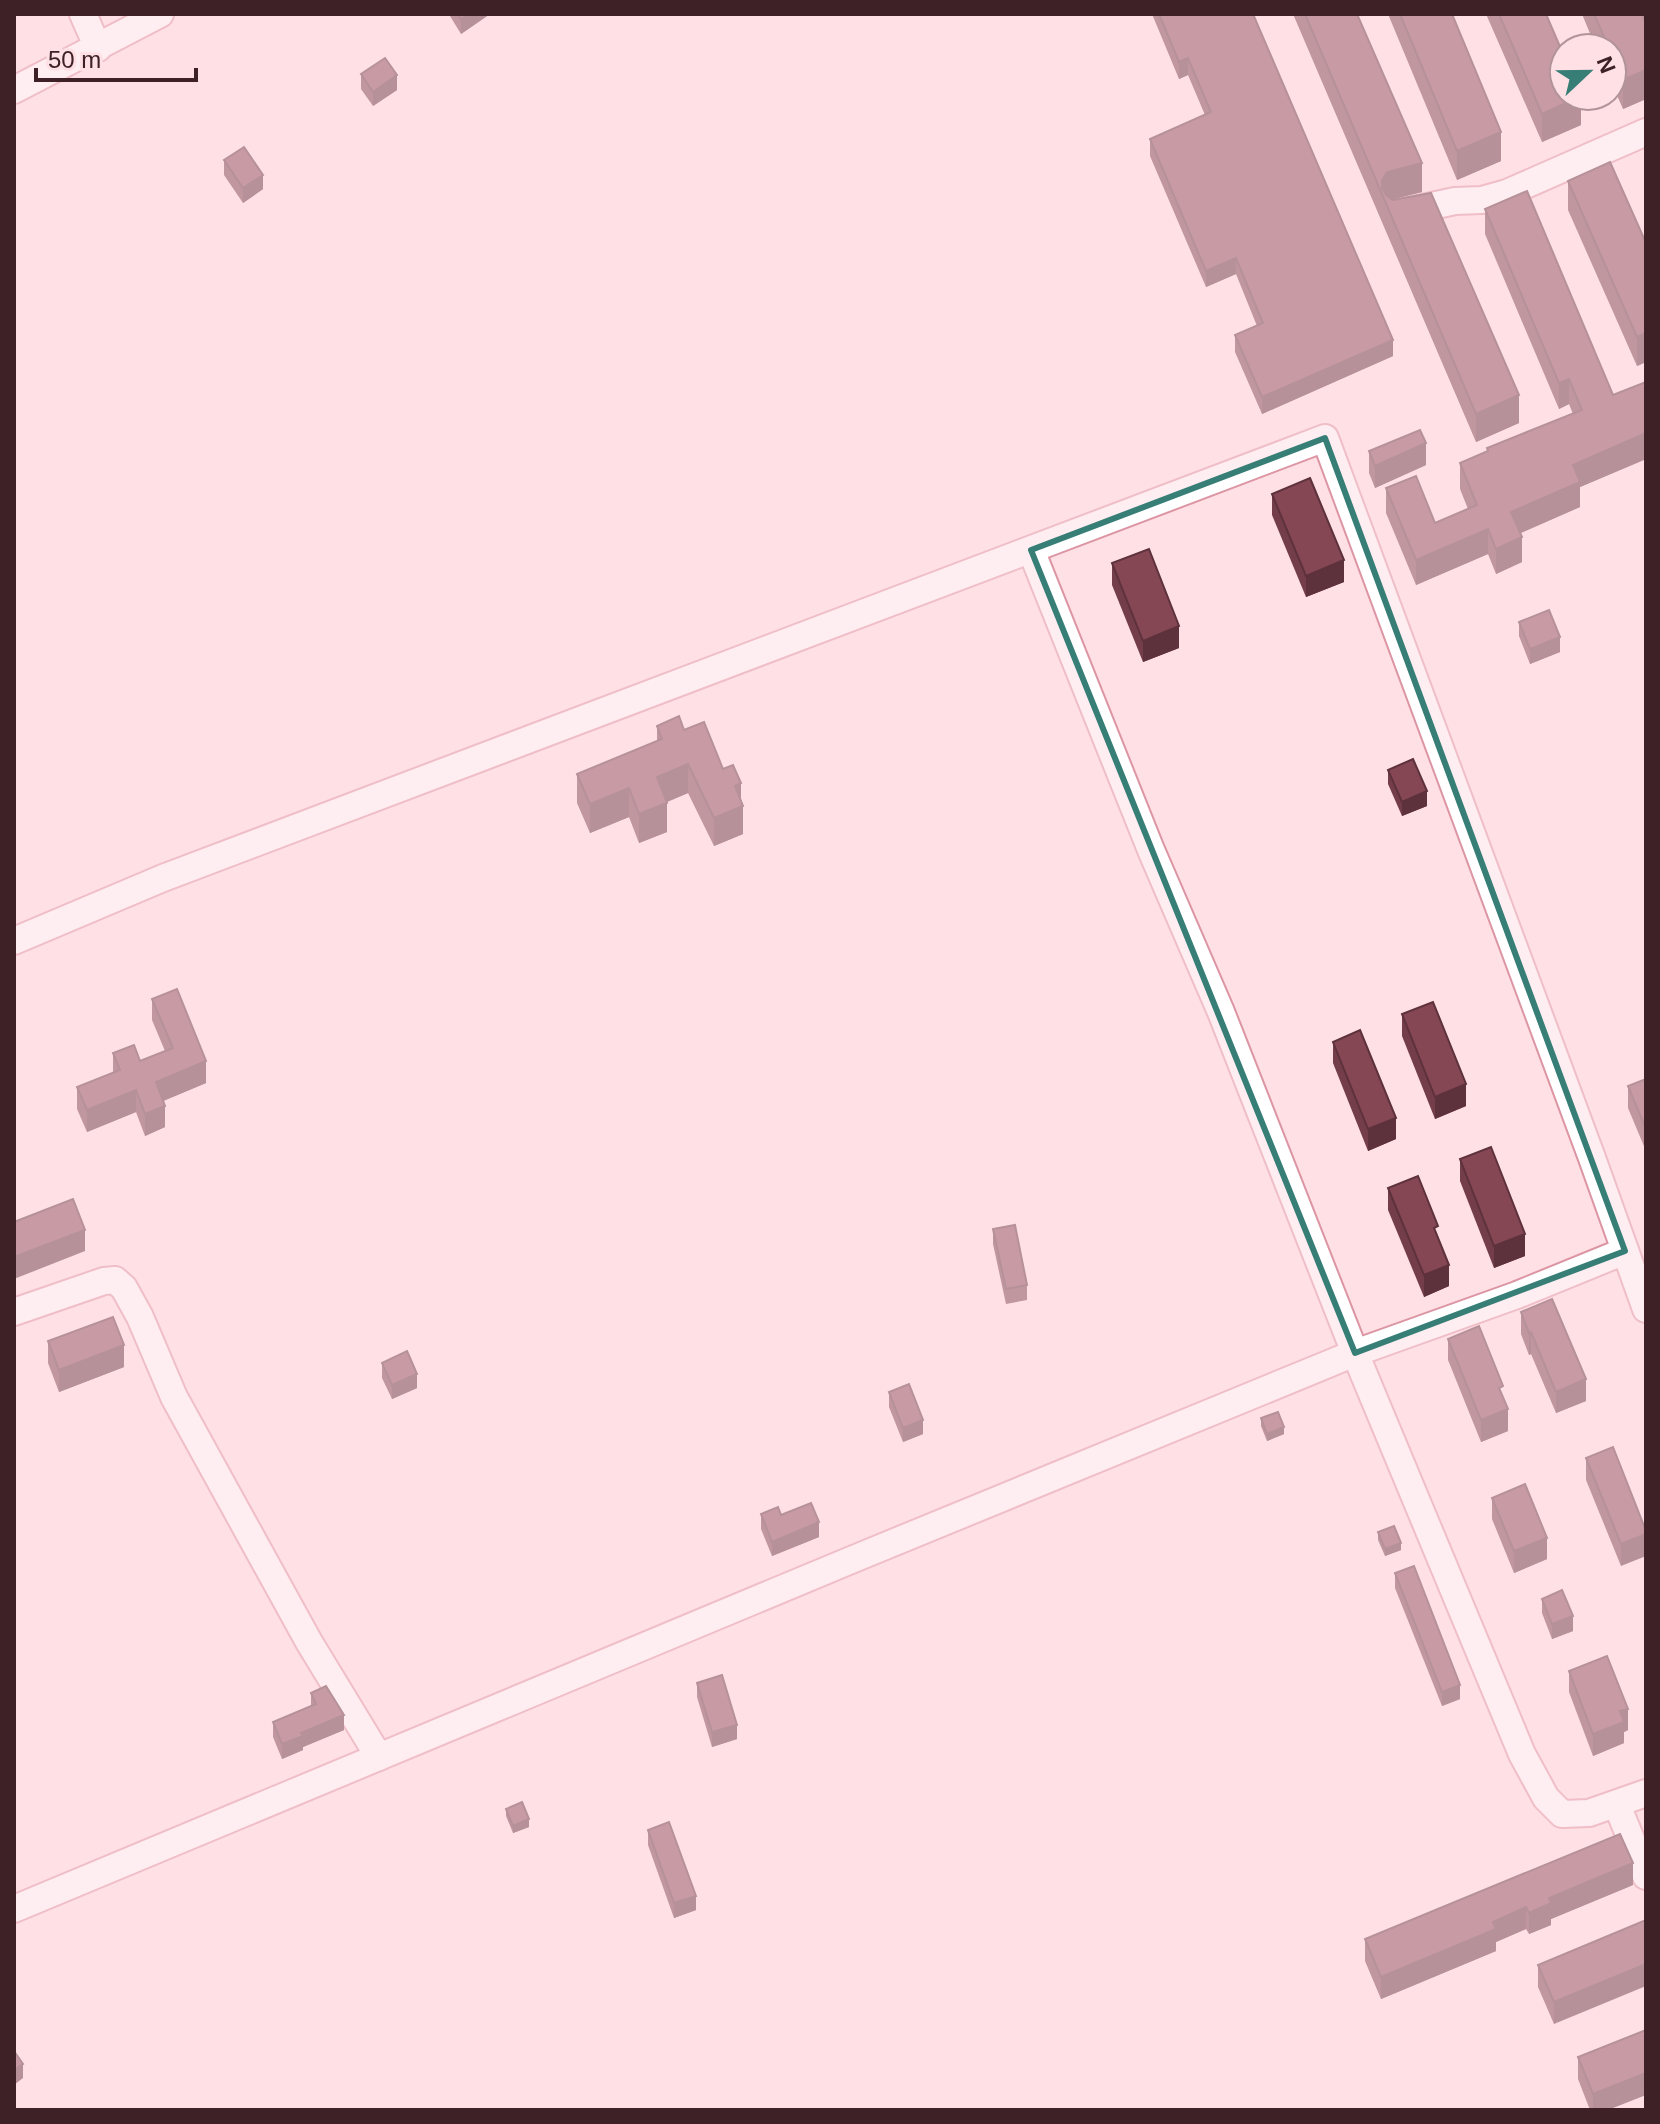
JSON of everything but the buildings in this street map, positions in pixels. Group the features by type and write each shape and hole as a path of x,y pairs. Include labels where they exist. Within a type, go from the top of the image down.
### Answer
{"street":[{"path":"83,14 98,48"},
{"path":"14,90 160,14"},
{"path":"1397,213 1455,201 1482,200 1507,193 1646,132"},
{"path":"14,941 163,878 1325,438 1646,1309"},
{"path":"1031,550 1151,850 1221,1012 1355,1353 1522,1754 1546,1798 1562,1814 1589,1813 1646,1793"},
{"path":"14,1909 1355,1353 1517,1295 1625,1251"},
{"path":"14,1312 104,1281 115,1280 124,1288 140,1317 174,1397 309,1642 379,1757"},
{"path":"1617,1805 1646,1876"}],"highlighted area":[{"path":"1325,438 1625,1251 1355,1353 1031,550"}]}
